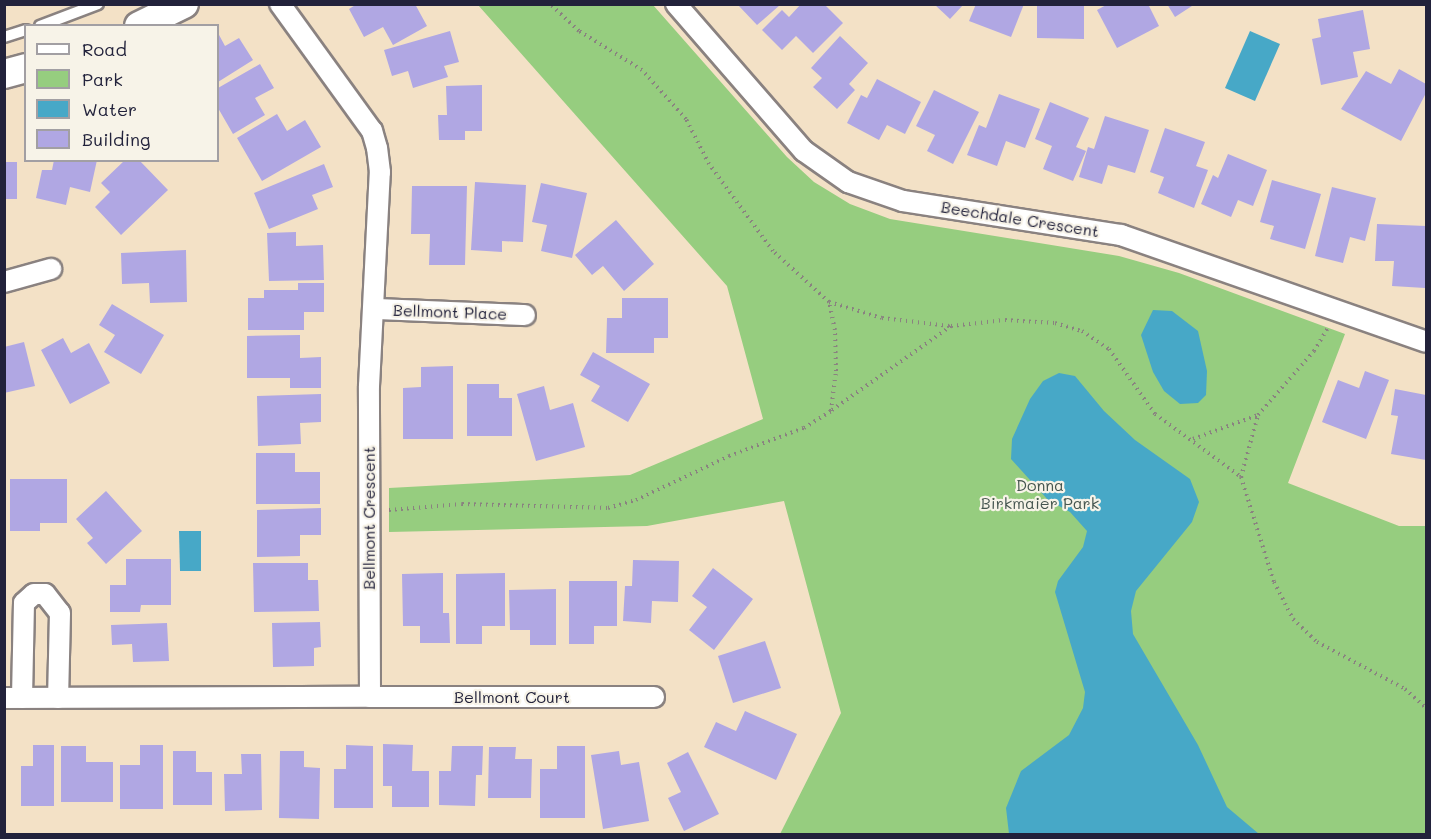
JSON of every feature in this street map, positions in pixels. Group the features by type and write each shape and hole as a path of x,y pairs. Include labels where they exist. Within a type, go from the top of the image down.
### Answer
{"street":[{"path":"143,24 184,4"},
{"name":"Bellmont Crescent","path":"280,4 372,131 377,147 375,309 369,386 370,697"},
{"name":"Beechdale Crescent","path":"676,4 804,151 848,182 903,201 1122,235 1426,342"},
{"path":"4,74 24,69"},
{"path":"4,282 51,269"},
{"name":"Bellmont Place","path":"375,309 525,315"},
{"path":"58,698 60,613 45,594 34,594 24,603 13,698 58,698 370,697"},
{"name":"Bellmont Court","path":"370,697 654,697"}],"lane":[{"path":"45,24 98,4"},
{"path":"4,37 24,31"}],"path":[{"path":"550,4 579,31 642,70 686,118 709,164 773,251 829,302 882,318 951,326 1005,320 1055,323 1082,331 1109,349 1155,414 1193,439 1241,477"},
{"path":"829,302 835,330 831,411"},
{"path":"387,511 462,504 608,508 636,500 729,456 804,428 951,326"},
{"path":"1327,330 1258,415 1241,477 1274,582 1293,619 1317,642 1405,689 1426,708"},
{"path":"1193,439 1258,415"}],"green space":[{"name":"Donna Birkmaier Park","path":"478,5 653,5 787,157 814,182 850,204 890,219 1119,256 1179,273 1345,334 1288,483 1399,526 1426,526 1426,834 780,834 841,713 784,501 647,526 389,532 389,488 630,475 763,419 727,286"}],"water":[{"path":"1250,31 1280,44 1255,101 1225,88"},
{"path":"1153,310 1172,311 1198,331 1207,371 1206,395 1198,403 1180,404 1164,391 1153,372 1141,335"},
{"path":"1059,373 1075,376 1104,411 1135,440 1190,479 1199,502 1192,522 1136,591 1131,611 1133,634 1198,745 1227,807 1259,834 1009,834 1006,808 1021,771 1069,735 1083,708 1085,692 1055,592 1058,581 1083,547 1087,531 1070,512 1048,500 1011,459 1012,439 1030,399 1043,381"},
{"path":"179,531 201,531 201,571 180,571"}],"building":[{"path":"357,4 415,4 427,26 393,45 383,27 364,37 349,9"},
{"path":"801,4 824,4 843,23 813,53 796,36 782,50 762,30 782,10 789,17"},
{"path":"934,4 964,4 950,19"},
{"path":"976,4 1024,4 1011,37 969,21"},
{"path":"1037,4 1084,4 1084,39 1037,38"},
{"path":"1108,4 1148,4 1159,26 1117,48 1097,10"},
{"path":"1167,4 1195,4 1175,17"},
{"path":"738,5 780,5 757,25"},
{"path":"1363,10 1370,49 1353,52 1358,77 1321,85 1312,39 1321,37 1318,19"},
{"path":"450,31 459,62 444,66 448,77 413,88 408,71 392,76 384,50"},
{"path":"219,35 225,46 239,38 253,60 219,81"},
{"path":"840,36 868,63 849,84 855,90 837,109 813,87 822,78 811,68"},
{"path":"260,64 274,88 255,98 265,115 233,134 219,110 219,87"},
{"path":"1399,69 1426,84 1426,93 1401,141 1341,109 1366,71 1391,84"},
{"path":"877,79 921,102 905,134 887,125 879,140 847,123 861,95 867,98"},
{"path":"482,85 482,131 465,131 465,140 439,140 438,115 447,115 446,86"},
{"path":"934,90 979,112 953,164 927,151 935,135 916,126"},
{"path":"999,94 1040,109 1025,148 1006,141 997,166 967,155 979,125 986,128"},
{"path":"1050,102 1089,118 1076,147 1086,151 1073,181 1043,169 1052,146 1035,139"},
{"path":"277,114 287,131 305,120 321,147 262,181 237,138"},
{"path":"1105,116 1149,130 1135,173 1108,165 1102,184 1079,177 1088,147 1094,149"},
{"path":"1165,128 1205,142 1196,166 1208,170 1194,208 1158,193 1164,177 1150,172"},
{"path":"1228,154 1267,170 1253,206 1238,200 1231,217 1201,204 1213,175 1218,178"},
{"path":"4,162 17,162 17,199 4,199"},
{"path":"54,162 97,162 90,192 70,187 66,205 36,198 42,170 52,170"},
{"path":"123,162 141,162 168,190 121,235 95,207 110,192 101,183"},
{"path":"324,164 333,187 312,195 318,209 269,229 254,193"},
{"path":"1272,180 1321,194 1305,249 1270,239 1274,226 1260,222"},
{"path":"475,182 526,185 523,242 502,241 502,252 471,250"},
{"path":"541,183 587,193 572,258 541,251 547,225 532,222"},
{"path":"412,186 467,186 465,265 429,265 430,234 411,234"},
{"path":"1332,187 1376,198 1365,241 1350,237 1343,263 1315,256"},
{"path":"616,220 654,264 624,291 603,266 592,275 575,255"},
{"path":"1377,224 1426,226 1425,288 1392,286 1394,261 1375,261"},
{"path":"296,232 296,246 323,245 324,280 269,281 267,233"},
{"path":"186,250 187,302 150,303 149,283 122,284 121,253"},
{"path":"298,283 324,283 324,312 304,312 304,330 248,330 248,298 264,298 264,290 298,290"},
{"path":"622,298 668,298 668,338 654,338 654,353 606,353 607,318 622,318"},
{"path":"112,304 164,335 141,374 104,352 115,335 99,325"},
{"path":"300,335 300,358 321,357 321,388 290,388 290,378 247,378 247,336"},
{"path":"63,338 71,353 89,343 110,383 70,404 41,350"},
{"path":"24,342 35,386 4,393 4,347"},
{"path":"593,352 650,384 628,422 591,401 600,386 580,375"},
{"path":"453,366 453,439 403,439 403,388 421,387 421,367"},
{"path":"1365,371 1389,380 1366,439 1322,422 1338,380 1359,388"},
{"path":"467,384 499,384 499,398 512,398 512,436 467,436"},
{"path":"544,386 550,410 573,403 585,447 536,461 517,394"},
{"path":"1395,389 1426,395 1426,460 1391,454 1398,416 1391,415"},
{"path":"321,394 321,422 300,423 301,444 258,446 257,396"},
{"path":"256,453 295,453 295,472 320,472 320,504 256,504"},
{"path":"10,479 67,479 67,523 40,523 40,531 10,531"},
{"path":"106,491 142,531 106,564 87,543 93,538 76,519"},
{"path":"321,508 321,535 300,535 300,556 257,557 257,510"},
{"path":"126,559 171,559 171,605 141,605 140,612 110,612 110,585 126,585"},
{"path":"633,560 679,561 678,602 652,601 651,623 623,621 625,586 632,586"},
{"path":"253,563 308,563 308,580 318,580 319,611 254,612"},
{"path":"713,568 753,599 714,650 689,630 707,607 692,596"},
{"path":"443,573 443,613 449,613 450,643 420,643 420,626 403,626 402,574"},
{"path":"505,573 505,626 482,626 482,644 456,644 456,574"},
{"path":"569,581 617,581 617,626 594,626 594,644 569,644"},
{"path":"556,589 556,645 530,645 530,630 510,630 509,590"},
{"path":"320,622 321,647 314,648 314,666 273,667 272,623"},
{"path":"167,623 169,661 133,662 132,644 112,645 111,625"},
{"path":"765,641 781,688 733,703 718,656"},
{"path":"745,711 797,734 776,780 704,747 716,722 736,731"},
{"path":"383,744 413,745 412,771 429,771 429,807 392,807 392,786 383,786"},
{"path":"33,745 54,745 54,806 21,806 21,766 33,766"},
{"path":"140,745 163,745 163,809 120,809 120,765 140,765"},
{"path":"346,745 373,746 373,808 334,808 334,769 346,769"},
{"path":"61,746 86,746 86,762 113,762 113,802 61,802"},
{"path":"452,746 483,746 482,775 476,775 475,806 439,805 439,771 451,771"},
{"path":"557,746 585,746 585,818 540,818 540,769 557,769"},
{"path":"489,747 516,747 515,759 532,759 531,798 488,798"},
{"path":"173,751 196,751 196,772 212,772 212,805 173,805"},
{"path":"280,751 304,751 304,767 320,768 319,819 279,818"},
{"path":"619,751 621,765 639,762 649,821 603,829 591,755"},
{"path":"688,752 719,814 684,831 668,798 681,792 667,763"},
{"path":"241,754 261,754 262,810 225,811 224,774 242,774"}]}
